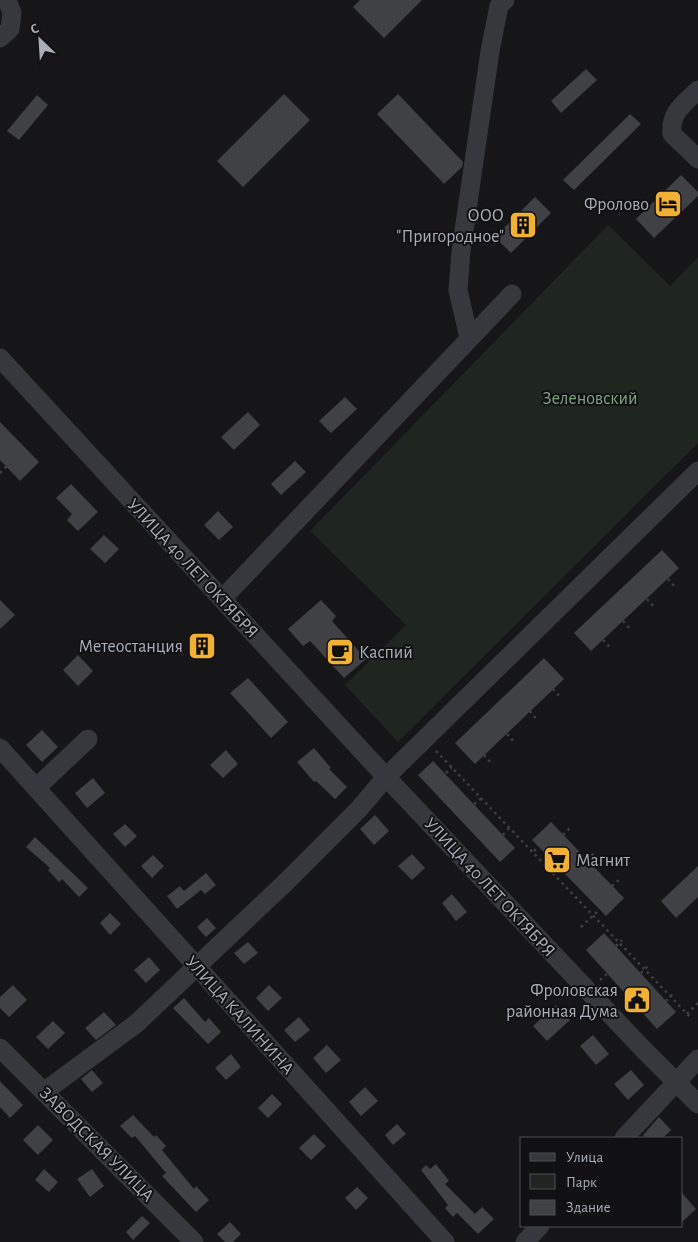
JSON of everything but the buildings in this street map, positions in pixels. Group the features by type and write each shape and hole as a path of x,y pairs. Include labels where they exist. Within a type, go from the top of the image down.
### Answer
{"street":[{"path":"0,38 10,29 12,13 7,0"},
{"path":"469,338 458,290 461,251 490,51 499,6 505,0"},
{"path":"698,90 676,112 671,123 672,134 698,159"},
{"path":"222,599 512,294"},
{"name":"УЛИЦА 40 ЛЕТ ОКТЯБРЯ","path":"0,358 386,777 698,1104"},
{"path":"45,1090 137,1023 287,881 359,809 386,777 698,472"},
{"path":"37,787 88,739"},
{"name":"УЛИЦА КАЛИНИНА","path":"0,748 446,1242"},
{"name":"ЗАВОДСКАЯ УЛИЦА","path":"0,1048 45,1090 194,1242"},
{"path":"625,1137 698,1059"},
{"path":"525,1242 539,1227"}],"path":[{"path":"0,473 7,466"},
{"path":"668,579 675,587"},
{"path":"647,599 654,607"},
{"path":"624,621 631,630"},
{"path":"603,640 611,649"},
{"path":"553,689 560,697"},
{"path":"530,712 537,720"},
{"path":"506,734 514,742"},
{"path":"425,740 621,941 692,1019"},
{"path":"484,755 491,763"},
{"path":"446,774 452,767"},
{"path":"474,804 482,798"},
{"path":"503,835 510,827"},
{"path":"563,835 570,828"},
{"path":"534,851 538,846"},
{"path":"587,860 594,853"},
{"path":"549,867 554,862"},
{"path":"612,886 620,879"},
{"path":"581,927 600,909"},
{"path":"616,946 621,941"},
{"path":"640,973 646,968"},
{"path":"666,1001 672,995"},
{"path":"629,1006 633,1002"},
{"path":"687,1014 698,1003"}],"green space":[{"name":"Зеленовский","path":"608,225 670,286 698,257 698,443 398,742 345,685 406,625 310,531"}],"place":[{"name":"Фролово","path":"668,204"},
{"name":"ООО \"Пригородное\"","path":"523,225"},
{"name":"Метеостанция","path":"202,646"},
{"name":"Каспий","path":"340,652"},
{"name":"Магнит","path":"557,860"},
{"name":"Фроловская районная Дума","path":"637,1000"}]}
